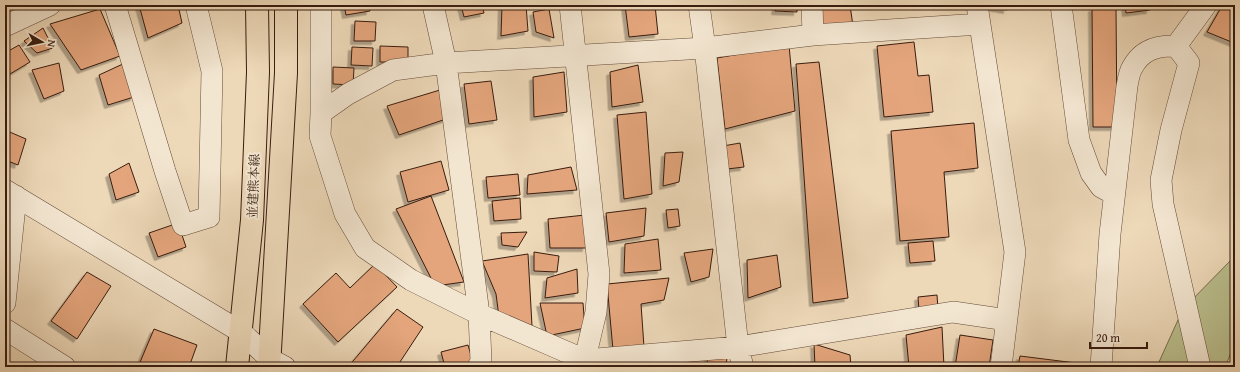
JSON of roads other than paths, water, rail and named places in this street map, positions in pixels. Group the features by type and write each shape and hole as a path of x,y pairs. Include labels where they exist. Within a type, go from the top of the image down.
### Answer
{"main road":[{"name":"並建熊本線","path":"237,367 252,220 258,72 257,5"},
{"name":"並建熊本線","path":"275,364 277,222 286,73 286,5"}],"street":[{"path":"5,26 50,5"},
{"path":"115,5 165,171 183,225 209,217 212,71 196,5"},
{"path":"321,5 320,136 345,214 364,248 411,280 584,364 741,357 954,312 1007,320"},
{"path":"433,5 446,63 479,314 481,360 478,367"},
{"path":"570,5 599,274 596,312 584,364"},
{"path":"699,5 741,357"},
{"path":"812,5 813,35"},
{"path":"1061,5 1079,140 1091,173 1102,187 1114,194"},
{"path":"1176,46 1206,5"},
{"path":"321,112 348,94 393,70 446,63 705,48 979,14 1015,252 1001,367"},
{"path":"1101,367 1110,234 1127,86 1131,69 1145,52 1165,45 1176,46 1189,63 1171,130 1161,180 1163,204 1200,367"},
{"path":"5,303 10,193 241,332 275,364"},
{"path":"5,329 65,367"}]}
